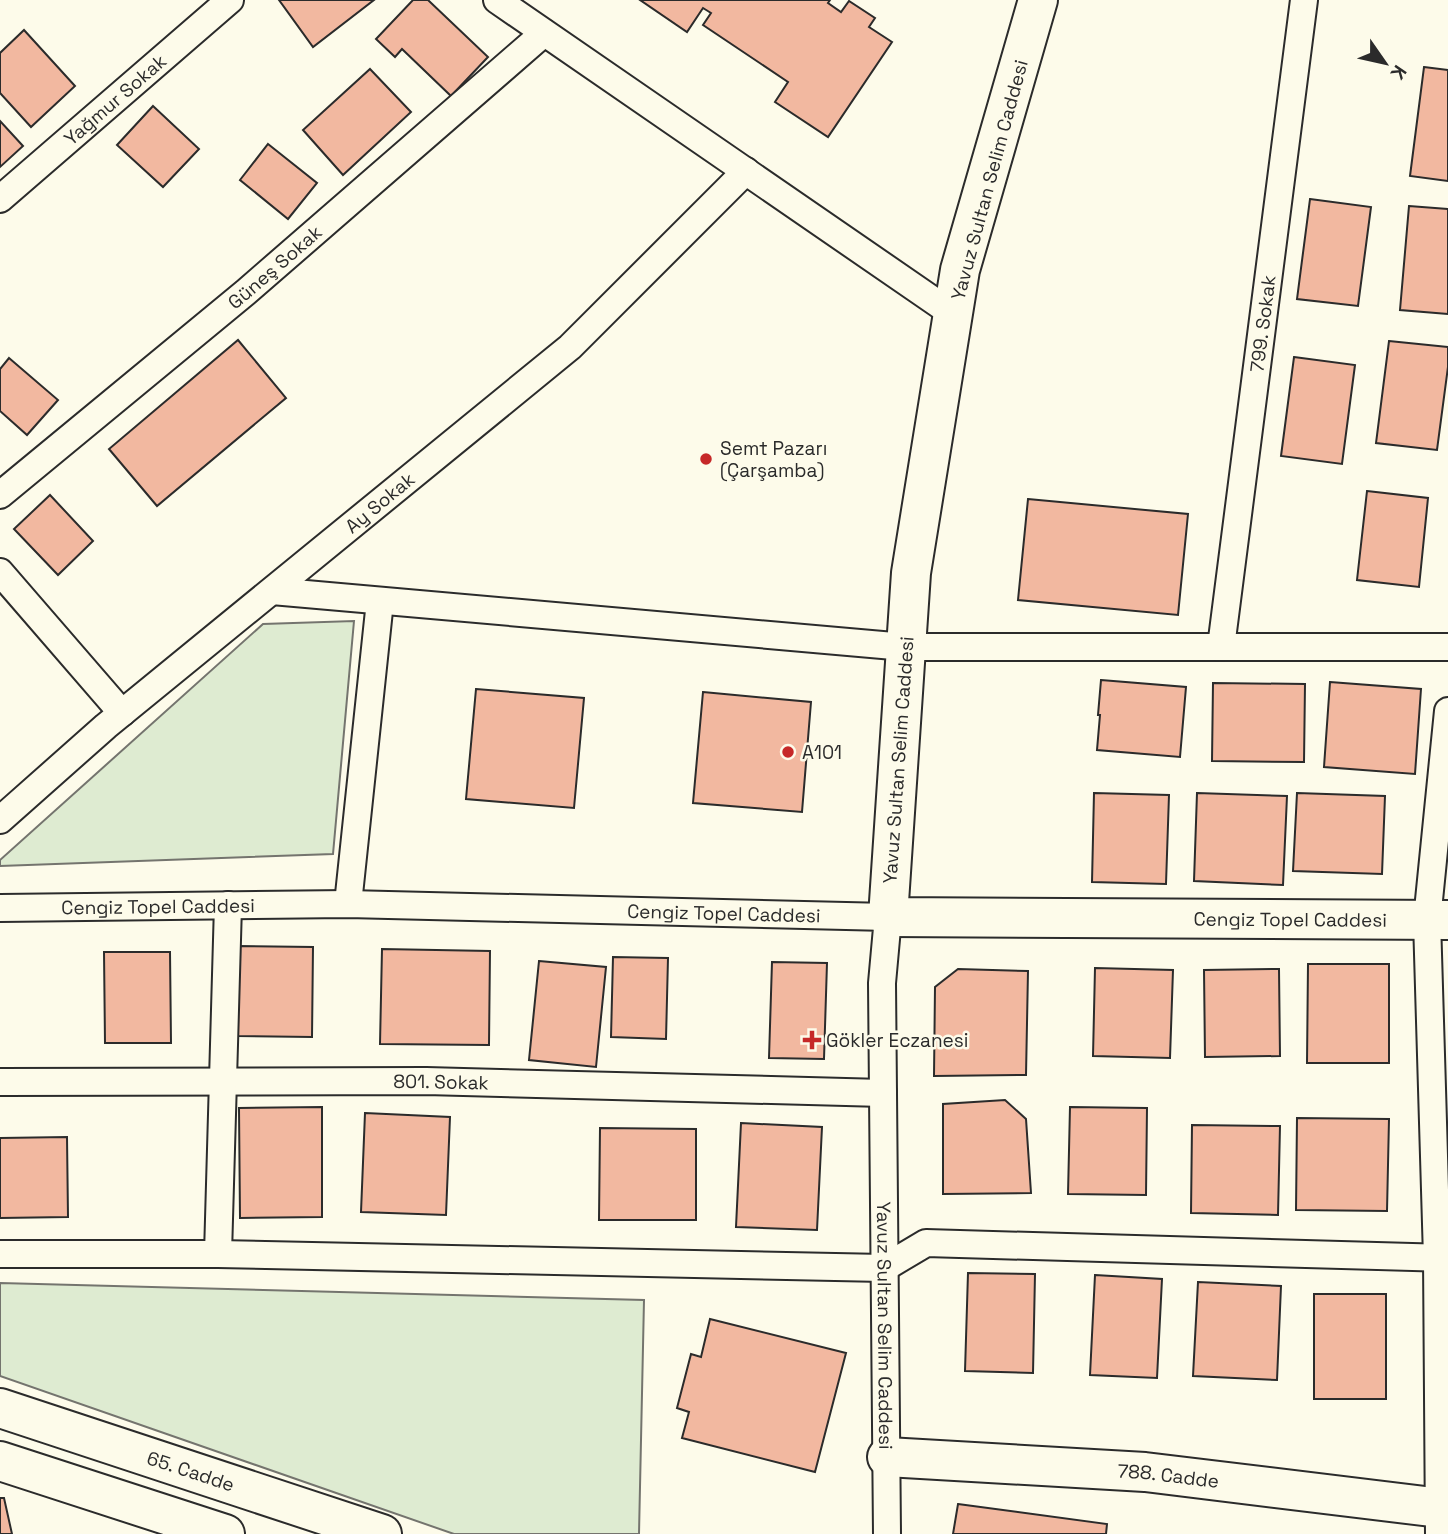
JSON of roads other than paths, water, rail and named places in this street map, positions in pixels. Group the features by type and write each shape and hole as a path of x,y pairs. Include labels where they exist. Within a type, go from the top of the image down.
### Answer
{"street":[{"name":"Yağmur Sokak","path":"0,199 230,0"},
{"path":"497,0 953,314"},
{"name":"Yavuz Sultan Selim Caddesi","path":"887,1534 882,983 911,573 961,270 1038,0"},
{"name":"799. Sokak","path":"1221,647 1304,0"},
{"name":"Güneş Sokak","path":"0,495 246,292 544,33"},
{"name":"Ay Sokak","path":"0,820 122,713 570,347 746,171"},
{"path":"0,572 122,713"},
{"path":"272,591 905,647 1448,647"},
{"path":"348,904 380,601"},
{"path":"1442,1517 1438,920 1448,710"},
{"name":"Cengiz Topel Caddesi","path":"0,908 348,904 888,917 1438,920"},
{"path":"218,1254 228,905"},
{"name":"801. Sokak","path":"0,1082 426,1081 883,1093"},
{"path":"0,1254 218,1254 884,1268 926,1243 1442,1257"},
{"name":"65. Cadde","path":"0,1408 382,1534"},
{"name":"788. Cadde","path":"887,1457 1145,1472 1442,1517"},
{"path":"0,1461 225,1534"}],"place":[{"name":"Semt Pazarı (Çarşamba)","path":"706,459"},
{"name":"A101","path":"788,752"},
{"name":"Gökler Eczanesi","path":"812,1040"}]}
